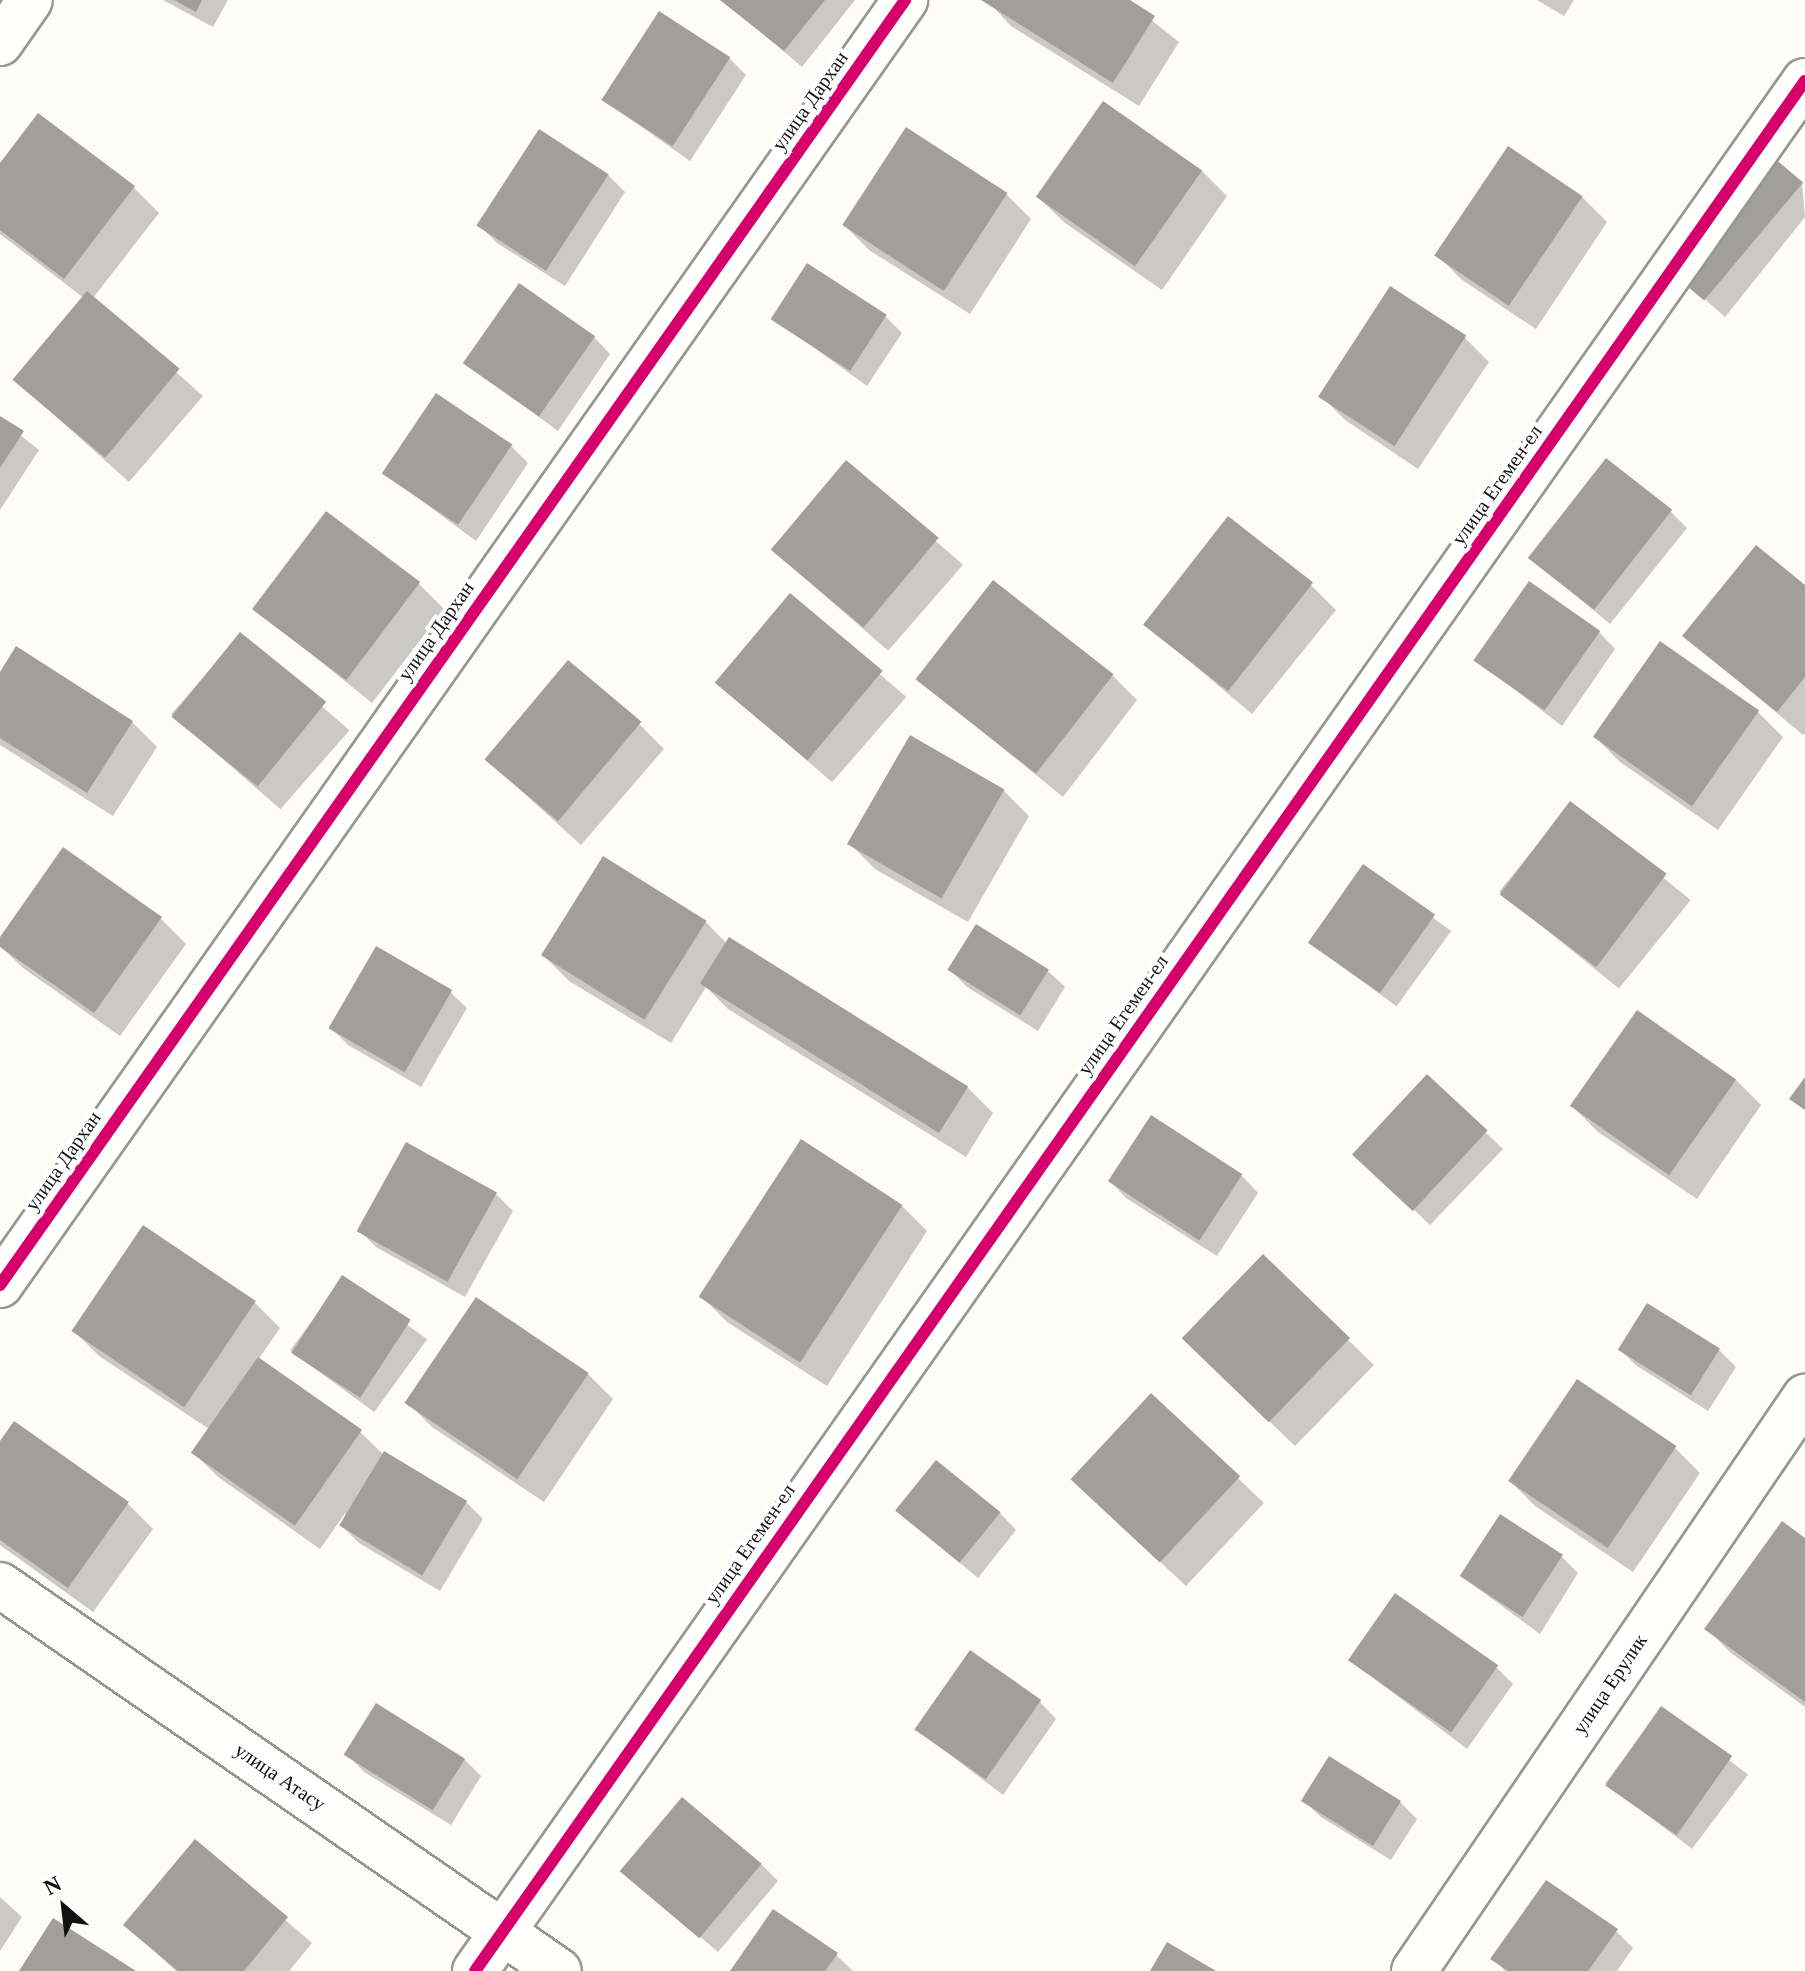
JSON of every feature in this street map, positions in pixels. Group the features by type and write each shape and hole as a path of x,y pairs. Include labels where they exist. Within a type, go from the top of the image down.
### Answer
{"street":[{"path":"0,43 30,0"},
{"name":"улица Дархан","path":"0,1285 905,0"},
{"name":"улица Егемен-ел","path":"475,1971 1805,81"},
{"name":"улица Ерулик","path":"1414,1971 1805,1397"},
{"name":"улица Атасу","path":"0,1585 559,1971"}],"building":[{"path":"174,0 202,0 196,12"},
{"path":"720,0 825,0 784,51"},
{"path":"981,0 1130,0 1155,16 1113,83"},
{"path":"659,11 730,57 673,146 601,100"},
{"path":"1103,101 1202,170 1135,266 1036,197"},
{"path":"38,113 135,186 64,279 0,230 0,163"},
{"path":"906,127 1007,193 944,291 842,225"},
{"path":"539,129 609,174 546,271 476,225"},
{"path":"1508,146 1583,196 1509,306 1434,255"},
{"path":"1774,158 1803,182 1704,300 1675,276"},
{"path":"807,263 887,315 850,371 771,319"},
{"path":"519,283 595,336 539,417 463,363"},
{"path":"1390,286 1466,336 1394,446 1318,397"},
{"path":"87,291 180,369 105,458 12,380"},
{"path":"436,393 512,444 458,525 382,473"},
{"path":"0,416 24,431 0,468"},
{"path":"1606,458 1672,510 1594,610 1528,558"},
{"path":"846,460 939,538 863,627 771,550"},
{"path":"326,511 420,582 346,680 252,609"},
{"path":"1228,516 1313,582 1228,691 1143,625"},
{"path":"1756,545 1805,585 1805,677 1777,712 1682,636"},
{"path":"993,580 1114,674 1036,773 915,679"},
{"path":"1529,581 1600,631 1545,710 1473,660"},
{"path":"790,593 883,671 807,760 715,683"},
{"path":"240,632 326,702 258,787 171,717"},
{"path":"1660,641 1759,710 1692,806 1593,737"},
{"path":"16,646 133,721 87,793 0,738 0,672"},
{"path":"568,660 642,722 558,821 484,760"},
{"path":"910,735 1004,790 941,899 847,844"},
{"path":"1570,801 1667,874 1596,967 1500,894"},
{"path":"63,847 162,917 94,1013 0,947 0,937"},
{"path":"603,856 706,921 644,1020 541,955"},
{"path":"1363,864 1435,914 1380,993 1308,943"},
{"path":"976,924 1049,970 1020,1015 947,970"},
{"path":"729,937 968,1086 939,1133 700,984"},
{"path":"376,946 452,990 405,1072 328,1028"},
{"path":"1637,1010 1736,1079 1669,1175 1570,1106"},
{"path":"1427,1074 1488,1131 1413,1211 1352,1154"},
{"path":"1805,1077 1805,1110 1789,1099"},
{"path":"1151,1115 1242,1174 1199,1241 1108,1181"},
{"path":"801,1139 902,1205 800,1363 699,1297"},
{"path":"406,1142 497,1192 448,1282 357,1231"},
{"path":"143,1225 256,1301 184,1407 71,1331"},
{"path":"1263,1254 1350,1338 1269,1422 1182,1338"},
{"path":"342,1275 411,1320 360,1398 291,1353"},
{"path":"476,1297 589,1373 517,1479 404,1403"},
{"path":"1647,1303 1720,1349 1691,1395 1618,1350"},
{"path":"258,1357 362,1430 295,1526 191,1453"},
{"path":"1577,1379 1676,1446 1608,1548 1508,1481"},
{"path":"1151,1393 1240,1476 1160,1563 1071,1479"},
{"path":"14,1421 129,1502 68,1588 0,1540 0,1441"},
{"path":"384,1451 467,1501 422,1576 339,1526"},
{"path":"936,1460 1001,1512 960,1563 895,1511"},
{"path":"1500,1514 1563,1555 1523,1617 1460,1576"},
{"path":"1782,1521 1805,1538 1805,1702 1704,1629"},
{"path":"1395,1593 1498,1665 1451,1732 1348,1660"},
{"path":"970,1650 1041,1700 986,1779 914,1729"},
{"path":"376,1703 465,1759 433,1810 344,1755"},
{"path":"1661,1706 1732,1756 1677,1835 1605,1785"},
{"path":"1329,1756 1401,1801 1373,1846 1301,1801"},
{"path":"682,1797 762,1864 699,1938 620,1871"},
{"path":"195,1839 288,1917 244,1971 178,1971 123,1925"},
{"path":"1546,1880 1618,1929 1588,1971 1508,1971 1490,1959"},
{"path":"773,1909 838,1953 825,1971 730,1971"},
{"path":"53,1918 136,1971 19,1971"},
{"path":"1167,1942 1216,1971 1150,1971"}],"cycle path":[{"path":"0,1285 905,0"},
{"path":"475,1971 1805,81"}]}
